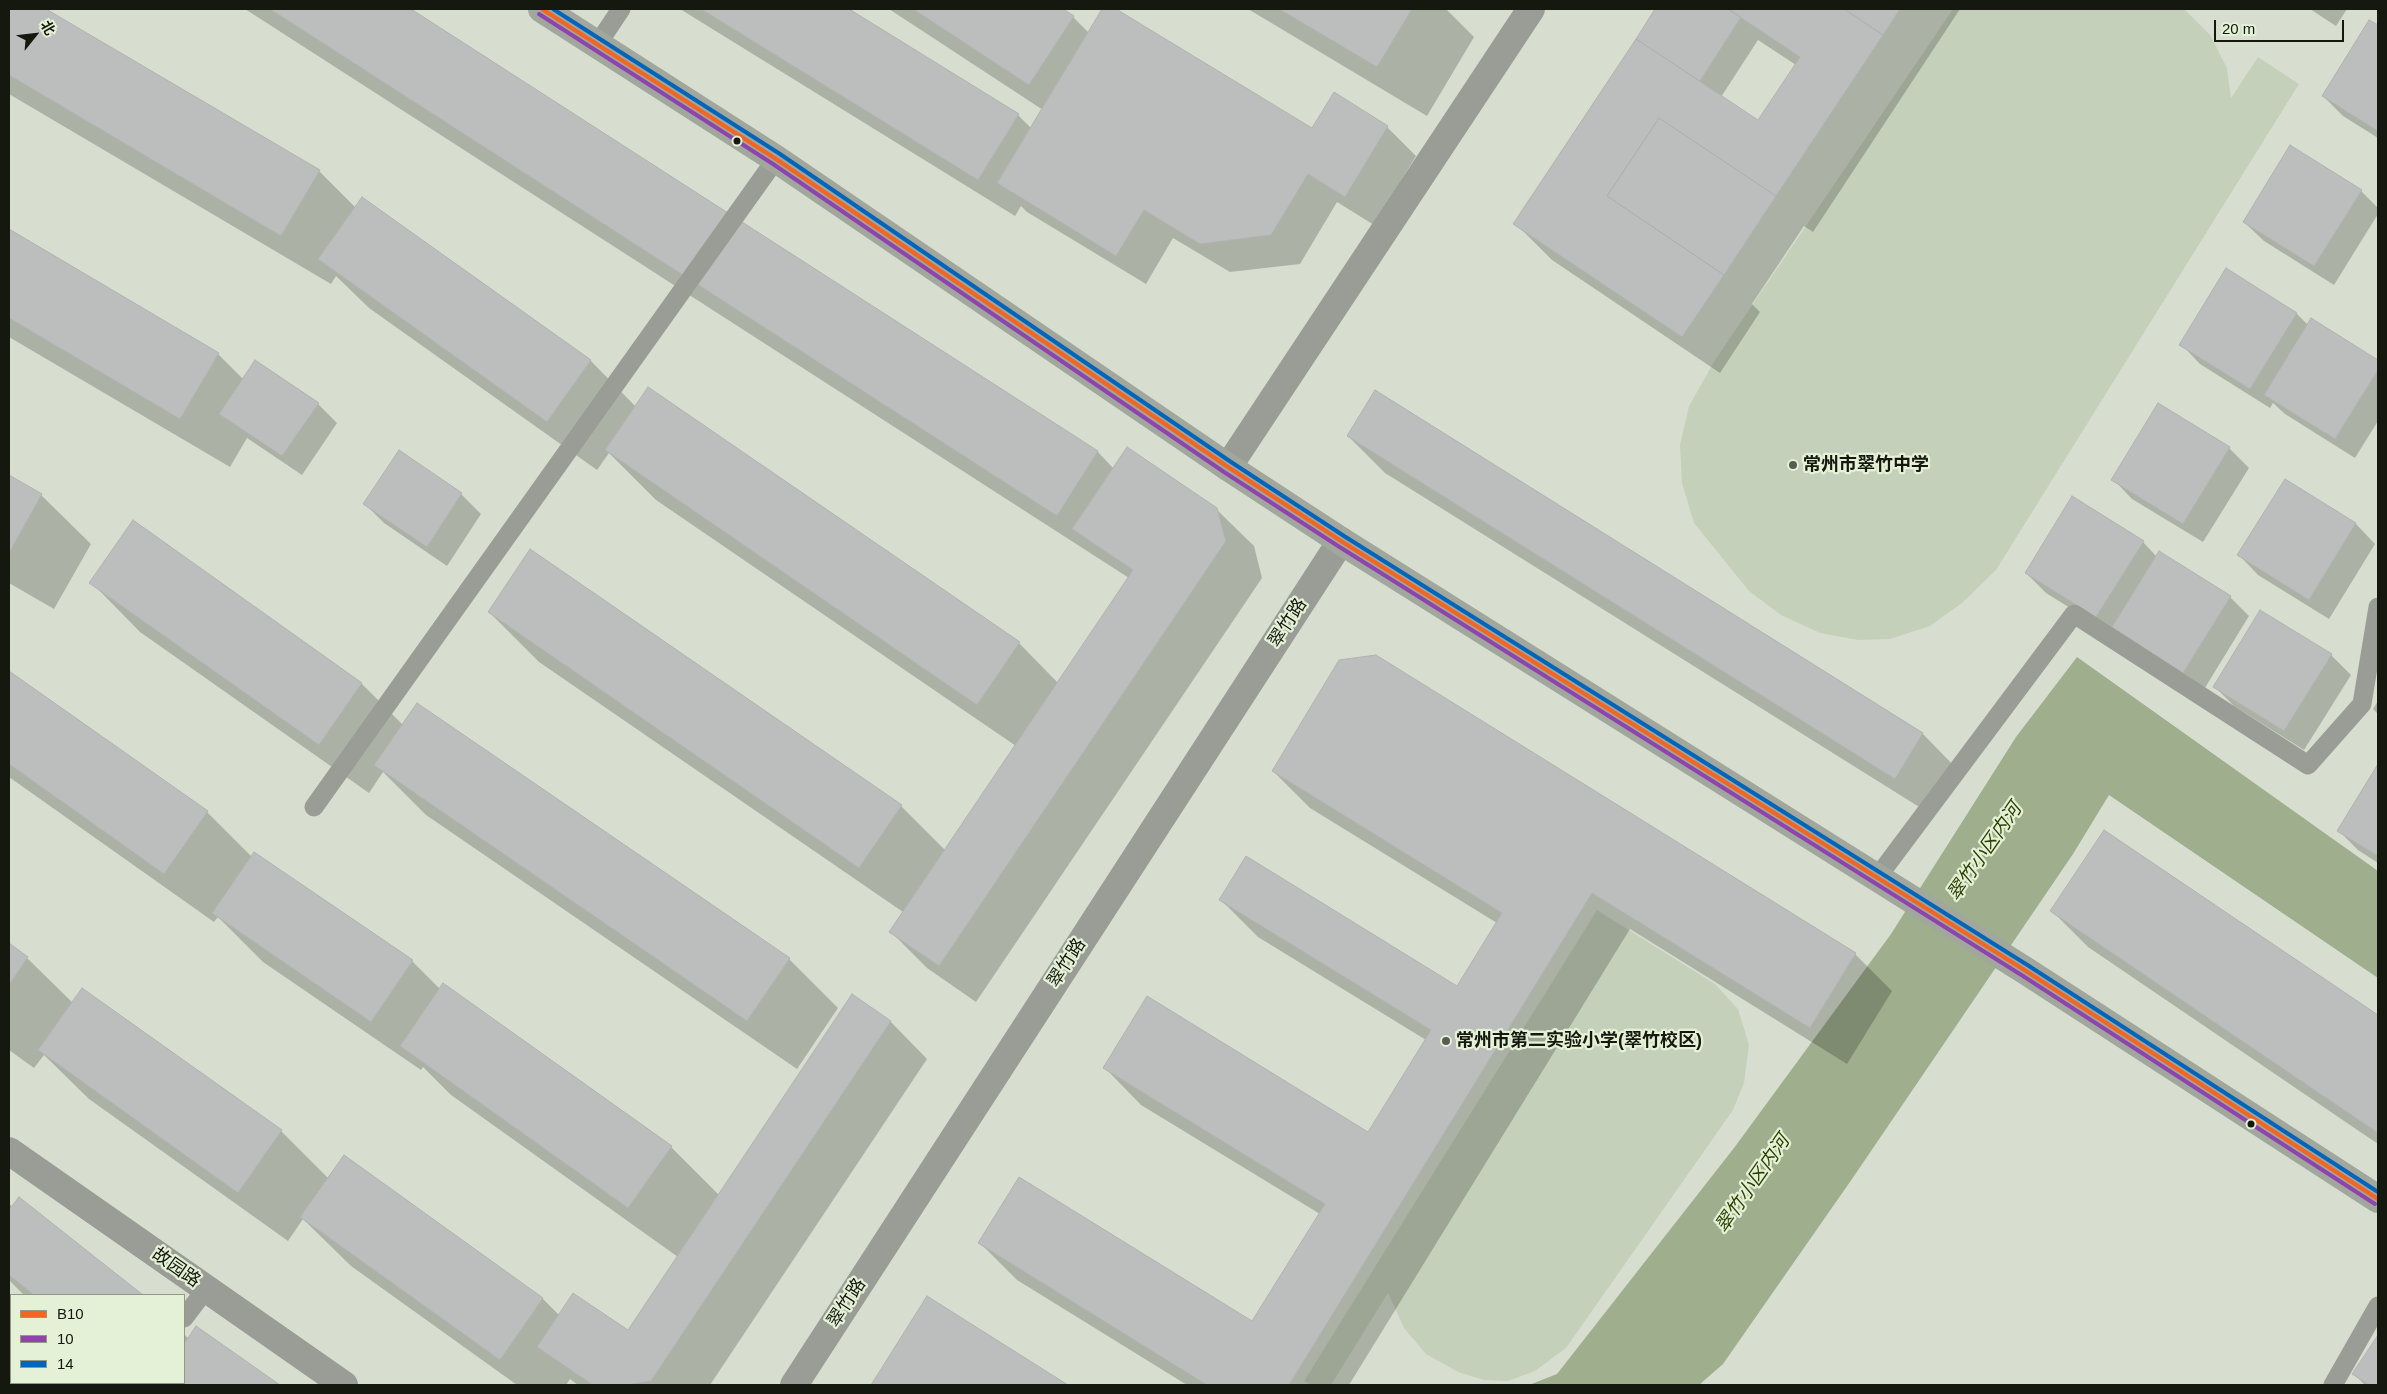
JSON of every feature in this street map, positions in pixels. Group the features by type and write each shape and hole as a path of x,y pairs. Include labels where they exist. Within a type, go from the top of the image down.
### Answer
{"main road":[{"path":"542,9 776,159 1228,467 1341,541 1884,884 2026,971 2378,1199"}],"street":[{"path":"1228,467 1531,9"},
{"name":"翠竹路","path":"794,1385 1341,541"},
{"name":"故园路","path":"9,1151 344,1385"}],"lane":[{"path":"597,45 621,9"},
{"path":"314,807 776,159"},
{"path":"1884,884 2074,614 2308,765 2362,704 2378,607"},
{"path":"185,1317 206,1289"},
{"path":"2332,1385 2378,1306"}],"shaded area":[{"path":"1953,9 2184,9 2210,35 2227,68 2231,98 2258,57 2299,84 1996,570 1962,603 1930,626 1890,639 1858,640 1820,633 1781,615 1749,591 1694,523 1682,483 1680,445 1689,406 1715,360"},
{"path":"1597,910 1715,984 1738,1009 1749,1045 1744,1083 1733,1110 1566,1348 1535,1371 1508,1381 1484,1380 1458,1372 1426,1354 1404,1328 1388,1293 1331,1385 1311,1385 1304,1381"}],"water":[{"name":"翠竹小区内河","path":"2077,657 2378,871 2378,978 2109,795 2073,854 1852,1179 1723,1364 1699,1385 1529,1385 1557,1374 1734,1148 1891,934 2016,737"}],"building":[{"path":"9,9 46,9 320,170 281,236 9,75"},
{"path":"270,9 411,9 1098,451 1057,516"},
{"path":"701,9 849,9 1019,114 978,180"},
{"path":"913,9 1063,9 1074,16 1029,85"},
{"path":"1102,9 1116,9 1312,128 1334,92 1388,126 1345,197 1308,174 1271,235 1200,244 1144,210 1116,256 997,183"},
{"path":"1279,9 1412,9 1377,67"},
{"path":"1655,9 1728,9 1741,17 1700,81 1636,39"},
{"path":"1728,9 1844,9 1883,35 1776,196 1659,118 1607,196 1724,275 1682,337 1513,224 1636,39 1758,120 1800,57"},
{"path":"1844,9 1900,9 1883,35"},
{"path":"2369,20 2378,25 2378,131 2322,96"},
{"path":"1659,118 1776,196 1724,275 1607,196"},
{"path":"2290,145 2362,190 2314,266 2243,222"},
{"path":"362,197 591,360 547,422 318,259"},
{"path":"9,229 219,353 180,419 9,318"},
{"path":"2226,268 2297,313 2250,389 2179,345"},
{"path":"2311,318 2378,360 2378,370 2335,439 2264,395"},
{"path":"255,360 319,403 282,456 219,414"},
{"path":"648,387 1020,642 977,705 605,450"},
{"path":"1375,390 1923,733 1895,779 1347,436"},
{"path":"2158,403 2230,447 2183,524 2111,480"},
{"path":"1127,447 1217,508 1226,541 939,966 889,932 1133,570 1072,529"},
{"path":"399,450 462,493 427,547 363,504"},
{"path":"9,475 42,494 9,553"},
{"path":"2285,479 2356,523 2309,600 2237,555"},
{"path":"2072,496 2144,541 2096,617 2025,573"},
{"path":"133,520 362,683 319,745 89,583"},
{"path":"530,549 902,805 859,868 488,612"},
{"path":"2159,551 2231,596 2183,673 2112,627"},
{"path":"2260,610 2332,654 2284,731 2213,687"},
{"path":"1376,655 1856,953 1810,1028 1592,893 1289,1385 1207,1385 978,1243 1019,1177 1252,1321 1325,1204 1103,1068 1147,996 1368,1132 1431,1030 1219,900 1246,856 1457,986 1502,913 1272,771 1339,660"},
{"path":"9,671 208,811 164,874 9,764"},
{"path":"417,703 790,958 747,1021 374,765"},
{"path":"2378,764 2378,856 2337,831"},
{"path":"2104,830 2378,1015 2378,1133 2050,911"},
{"path":"254,852 413,960 371,1022 212,913"},
{"path":"9,943 28,957 9,985"},
{"path":"443,983 672,1146 628,1208 400,1046"},
{"path":"82,988 282,1130 238,1193 38,1050"},
{"path":"852,994 891,1021 651,1381 627,1385 593,1385 537,1347 573,1293 628,1330"},
{"path":"344,1155 543,1298 500,1360 300,1217"},
{"path":"19,1197 142,1294 33,1294 9,1275 9,1210"},
{"path":"927,1296 1068,1385 871,1385"},
{"path":"196,1326 280,1385 155,1385 185,1384 185,1342"},
{"path":"2378,1335 2378,1385 2369,1385 2352,1374"}],"transit line":[{"name":"B10","path":"542,9 776,159 1228,467 1341,541 2026,971 2378,1199"},
{"name":"14","path":"553,9 780,154 1231,462 1344,536 2029,966 2378,1192"},
{"name":"10","path":"539,14 773,164 1224,472 1338,546 2023,976 2375,1204"}],"place":[{"name":"常州市翠竹中学","path":"1793,465"},
{"name":"常州市第二实验小学(翠竹校区)","path":"1446,1041"}]}
